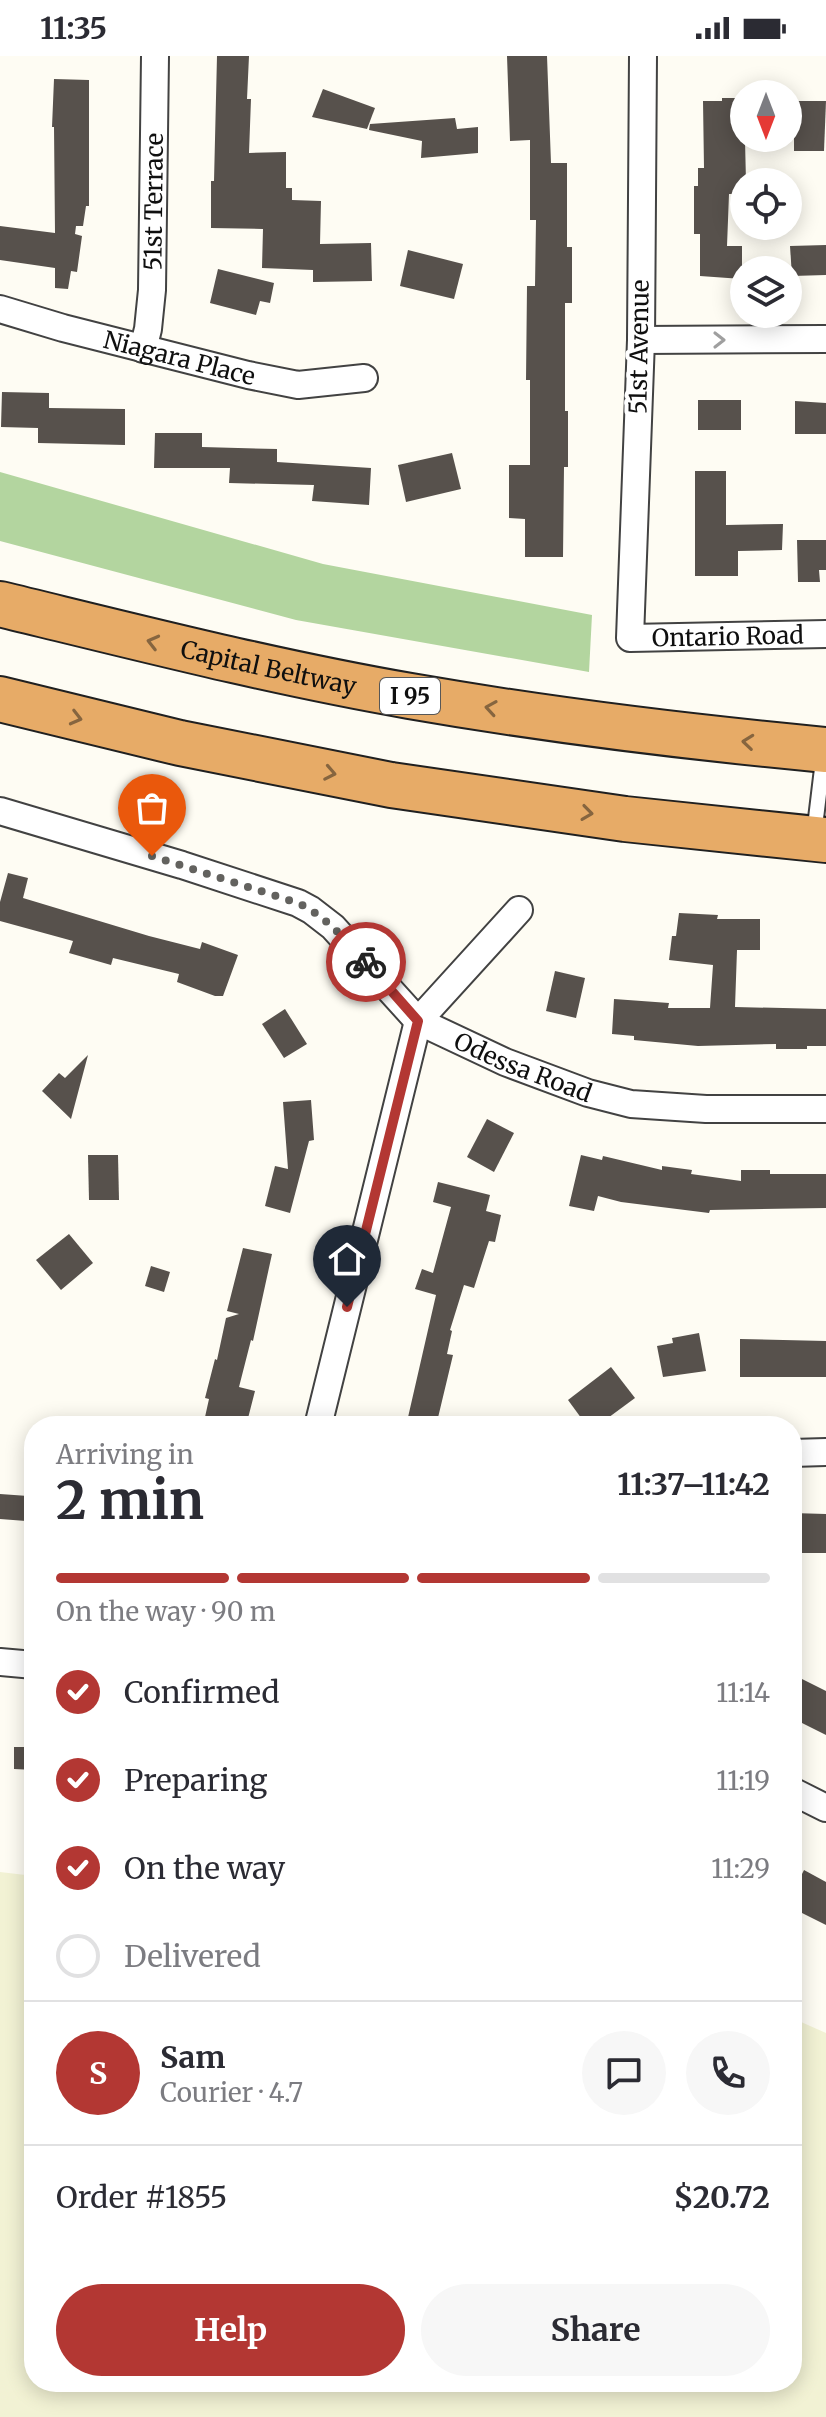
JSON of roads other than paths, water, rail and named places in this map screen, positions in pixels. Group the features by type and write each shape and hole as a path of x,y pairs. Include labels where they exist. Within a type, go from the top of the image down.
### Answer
{"highway":[{"name":"Capital Beltway","path":"0,604 202,654 409,696 636,730 825,750"},
{"path":"0,699 180,743 391,785 625,819 820,840"}],"street":[{"name":"51st Terrace","path":"143,349 152,290 155,56"},
{"name":"51st Avenue","path":"630,638 641,340 643,56"},
{"name":"Niagara Place","path":"0,309 143,349 298,385 364,378"},
{"path":"641,340 826,339"},
{"name":"Ontario Road","path":"630,638 826,634"},
{"name":"Odessa Road","path":"0,811 298,903 333,927 418,1021 505,1062 588,1093 631,1104 706,1109 826,1109"},
{"path":"320,1416 418,1021 519,910"},
{"path":"802,1453 826,1452"},
{"path":"0,1662 24,1664"},
{"path":"802,1796 826,1808"}],"lane":[{"path":"820,840 825,750"}]}
